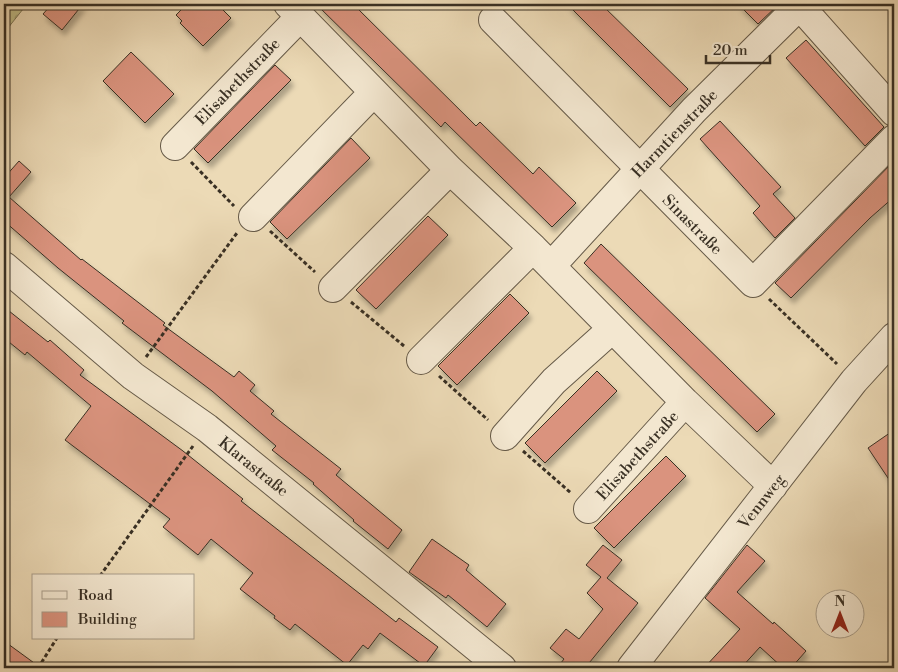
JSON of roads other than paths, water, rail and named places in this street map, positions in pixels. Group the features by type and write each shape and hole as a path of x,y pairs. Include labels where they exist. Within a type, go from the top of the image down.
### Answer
{"street":[{"path":"800,4 894,112"},
{"name":"Harmtienstraße","path":"542,257 638,169 800,4"},
{"name":"Elisabethstraße","path":"175,146 294,10 450,170 542,257 612,329 773,486"},
{"name":"Sinastraße","path":"493,20 638,169 753,283 894,139"},
{"path":"250,218 374,92"},
{"path":"333,288 450,170"},
{"path":"421,360 542,257"},
{"name":"Klarastraße","path":"4,266 133,376 207,428 502,668"},
{"path":"505,436 554,381 612,329"},
{"name":"Vennweg","path":"639,665 773,486 854,382 894,337"},
{"name":"Elisabethstraße","path":"588,508 686,402"}]}
